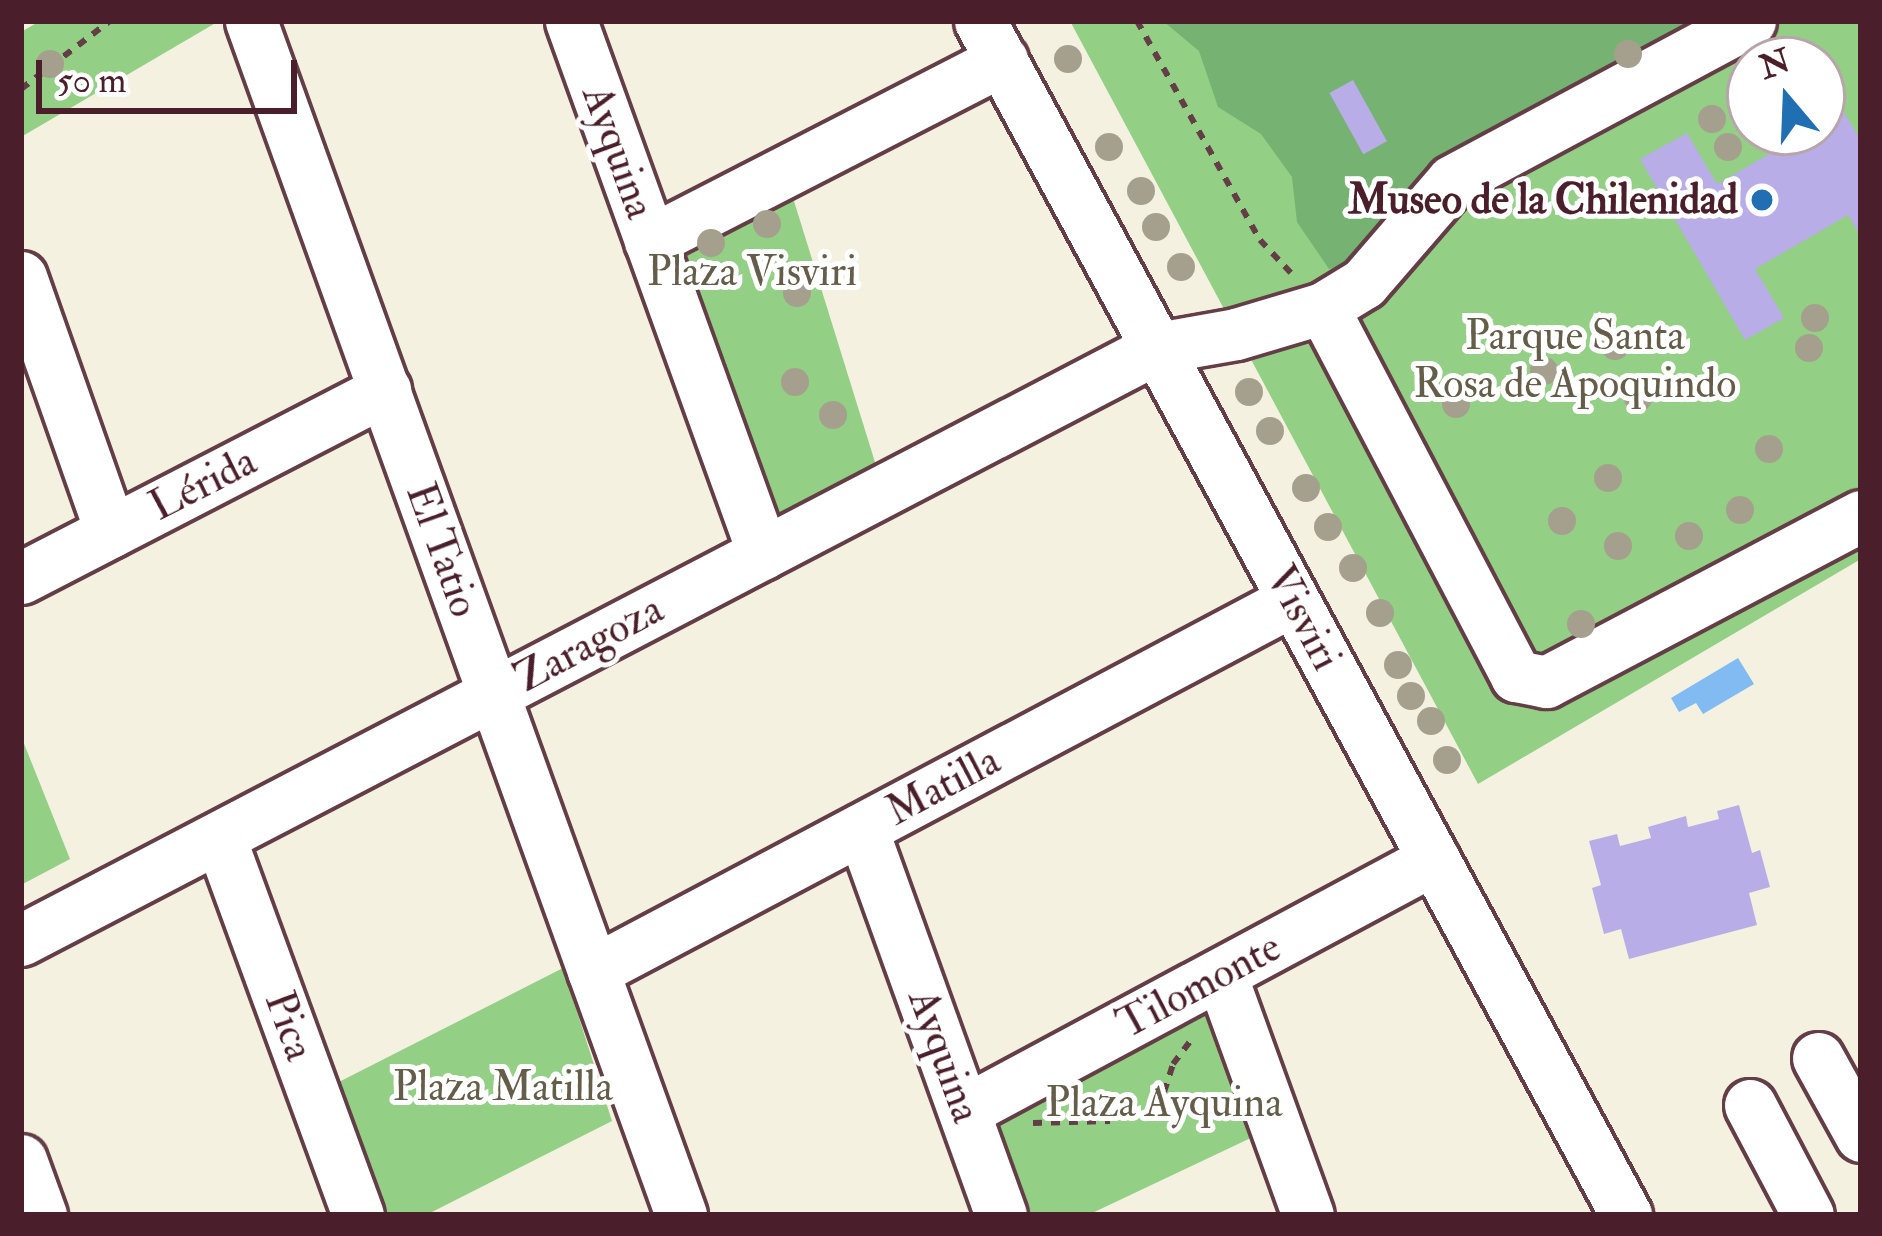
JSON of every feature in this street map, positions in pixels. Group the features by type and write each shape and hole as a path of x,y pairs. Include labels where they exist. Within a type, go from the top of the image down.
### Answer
{"street":[{"name":"El Tatio","path":"251,21 681,1215"},
{"name":"Ayquina","path":"571,21 763,554"},
{"name":"Zaragoza","path":"21,940 1157,348 1236,334 1323,308 1364,283 1452,181 1750,21"},
{"path":"650,241 991,41"},
{"name":"Visviri","path":"991,41 1627,1215"},
{"path":"21,277 111,532"},
{"path":"1323,308 1516,676 1546,682 1861,517"},
{"name":"Lérida","path":"21,578 385,391"},
{"name":"Matilla","path":"593,971 1293,600"},
{"name":"Ayquina","path":"862,829 1001,1215"},
{"name":"Pica","path":"220,838 358,1215"},
{"name":"Tilomonte","path":"964,1112 1434,860"},
{"path":"1221,975 1307,1215"},
{"path":"1750,1105 1808,1215"},
{"path":"21,1160 41,1215"}],"path":[{"path":"21,89 110,21"},
{"path":"1137,21 1260,240 1323,308"}],"green space":[{"path":"40,21 219,21 21,137 21,32"},
{"name":"Parque Santa Rosa de Apoquindo","path":"1070,21 1861,21 1861,559 1478,784"},
{"path":"1163,21 1724,21 1358,262 1329,269 1297,222 1292,177 1261,134 1218,107 1199,51"},
{"name":"Plaza Visviri","path":"789,185 879,475 776,527 676,239"},
{"path":"21,736 70,859 21,885"},
{"name":"Plaza Matilla","path":"563,968 612,1121 426,1215 377,1215 333,1085"},
{"name":"Plaza Ayquina","path":"1203,1005 1255,1136 1088,1215 1016,1215 986,1123"}],"water":[{"path":"1738,658 1754,684 1703,714 1696,703 1679,712 1671,698"}],"building":[{"path":"1353,80 1387,141 1363,154 1329,93"},
{"name":"Museo de la Chilenidad","path":"1846,115 1861,141 1861,237 1848,215 1755,269 1784,318 1745,340 1640,159 1687,133 1717,184 1766,156 1846,156"},
{"path":"1739,805 1752,853 1760,850 1770,887 1749,893 1757,925 1629,959 1621,929 1604,934 1592,888 1601,885 1589,841 1617,834 1620,846 1651,838 1648,827 1686,816 1688,827 1719,819 1717,811"}],"place":[{"name":"Museo de la Chilenidad","path":"1762,200"}]}
